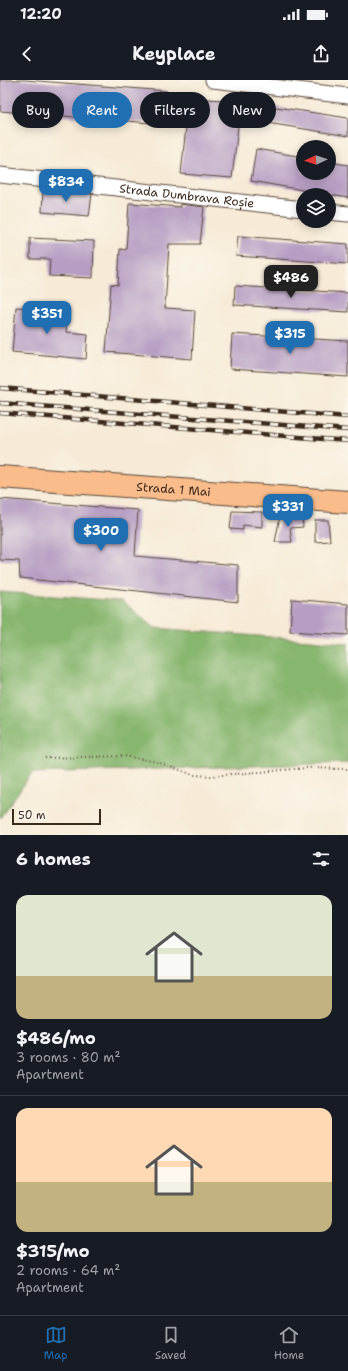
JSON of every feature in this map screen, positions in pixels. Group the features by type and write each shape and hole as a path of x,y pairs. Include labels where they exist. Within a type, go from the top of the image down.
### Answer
{"highway":[{"name":"Strada 1 Mai","path":"0,476 348,502"}],"lane":[{"path":"213,80 348,96"},
{"name":"Strada Dumbrava Roșie","path":"0,175 296,208"},
{"path":"336,213 348,214"}],"path":[{"path":"45,758 124,756 157,762 194,775 210,776 308,768 348,769"}],"green space":[{"path":"0,592 122,601 155,628 348,643 348,763 32,773 0,818"}],"building":[{"path":"0,80 25,80 167,91 140,92 140,122 132,121 132,92 72,92 72,117 64,116 64,92 12,92 12,112 0,111"},
{"path":"210,99 218,100 218,128 238,128 232,178 181,174 186,128 210,128"},
{"path":"276,107 348,118 348,136 276,124"},
{"path":"256,149 296,156 296,180 336,180 336,163 348,165 348,198 336,196 336,188 296,189 251,181"},
{"path":"43,189 92,194 89,216 42,212"},
{"path":"129,203 180,207 180,204 204,207 200,244 169,244 165,308 195,310 192,359 106,352 111,284 118,285 120,249 126,250"},
{"path":"238,236 348,244 348,264 236,256"},
{"path":"30,238 94,241 93,278 49,276 50,259 30,259"},
{"path":"235,286 348,293 348,312 234,305"},
{"path":"16,307 68,312 66,332 88,334 86,359 12,352"},
{"path":"232,334 348,341 348,377 230,369"},
{"path":"0,499 138,510 135,556 238,565 238,602 20,578 19,561 0,560"},
{"path":"232,511 262,512 262,527 243,525 243,530 230,529"},
{"path":"280,516 302,516 303,527 290,528 292,542 275,542"},
{"path":"315,520 328,520 330,541 315,542"},
{"path":"292,599 348,604 348,635 290,631"}],"railway":[{"path":"0,388 348,417"},
{"path":"0,403 348,430"},
{"path":"0,413 348,441"}]}
